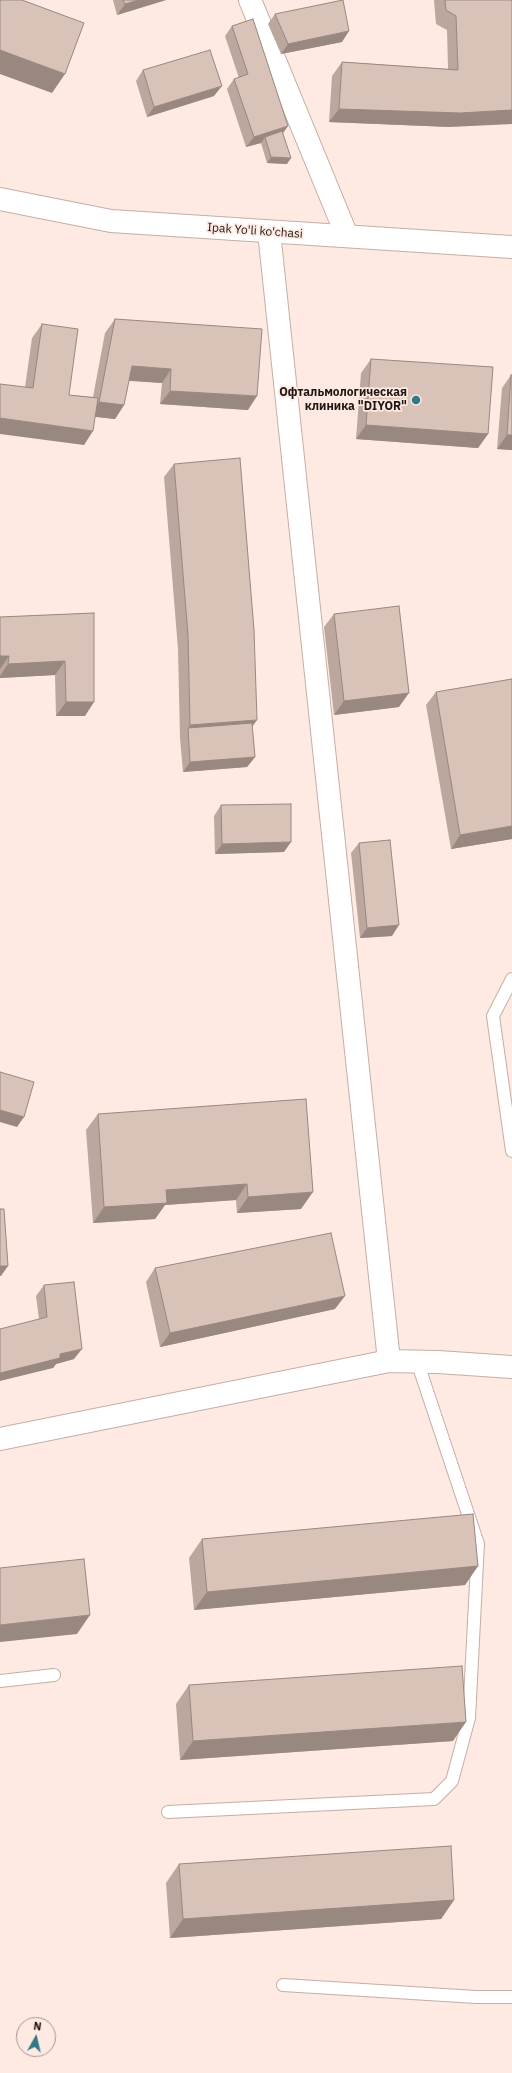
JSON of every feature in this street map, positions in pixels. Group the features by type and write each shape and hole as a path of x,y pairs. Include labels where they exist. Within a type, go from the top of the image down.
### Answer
{"street":[{"path":"250,0 347,236"},
{"name":"Ipak Yo'li ko'chasi","path":"0,199 111,221 512,248"},
{"path":"268,232 389,1361"},
{"path":"0,1439 389,1361 417,1361 512,1367"}],"lane":[{"path":"512,979 493,1016 512,1151"},
{"path":"168,1812 434,1799 452,1781 469,1718 478,1544 417,1361"},
{"path":"0,1681 54,1675"},
{"path":"283,1984 476,1997 512,1997"}],"building":[{"path":"0,0 22,0 84,23 65,74 0,50"},
{"path":"123,0 139,0 125,4"},
{"path":"343,0 349,31 288,44 275,14"},
{"path":"445,0 512,0 512,110 460,113 339,109 342,62 458,70 456,16 446,10"},
{"path":"253,19 288,126 254,137 234,79 248,74 232,26"},
{"path":"210,50 222,86 154,107 143,70"},
{"path":"282,131 291,158 271,157 265,137"},
{"path":"115,319 262,329 257,396 170,391 171,369 132,366 124,405 99,402"},
{"path":"42,324 78,329 69,395 98,398 93,431 0,418 0,384 33,388"},
{"path":"371,359 493,367 488,434 366,425"},
{"path":"511,375 512,435 507,435"},
{"path":"240,458 254,630 257,720 190,725 188,635 174,464"},
{"path":"399,606 409,693 344,701 334,614"},
{"path":"94,613 94,702 66,702 65,661 8,664 9,656 0,656 0,617"},
{"path":"512,679 512,826 460,835 436,692"},
{"path":"252,723 255,757 190,762 188,728"},
{"path":"291,804 291,842 222,844 221,805"},
{"path":"390,840 399,925 367,928 359,843"},
{"path":"0,1072 34,1082 24,1117 0,1110"},
{"path":"306,1099 313,1192 248,1197 247,1184 166,1190 167,1203 104,1207 98,1114"},
{"path":"0,1209 4,1209 8,1266 0,1266"},
{"path":"331,1233 345,1296 170,1333 155,1268"},
{"path":"74,1282 82,1349 60,1354 60,1358 0,1373 0,1329 47,1317 44,1285"},
{"path":"473,1514 478,1566 207,1592 202,1539"},
{"path":"84,1559 90,1615 0,1625 0,1568"},
{"path":"462,1666 466,1722 193,1741 189,1685"},
{"path":"451,1846 454,1900 183,1919 179,1864"}],"place":[{"name":"Офтальмологическая клиника \"DIYOR\"","path":"416,400"}]}
